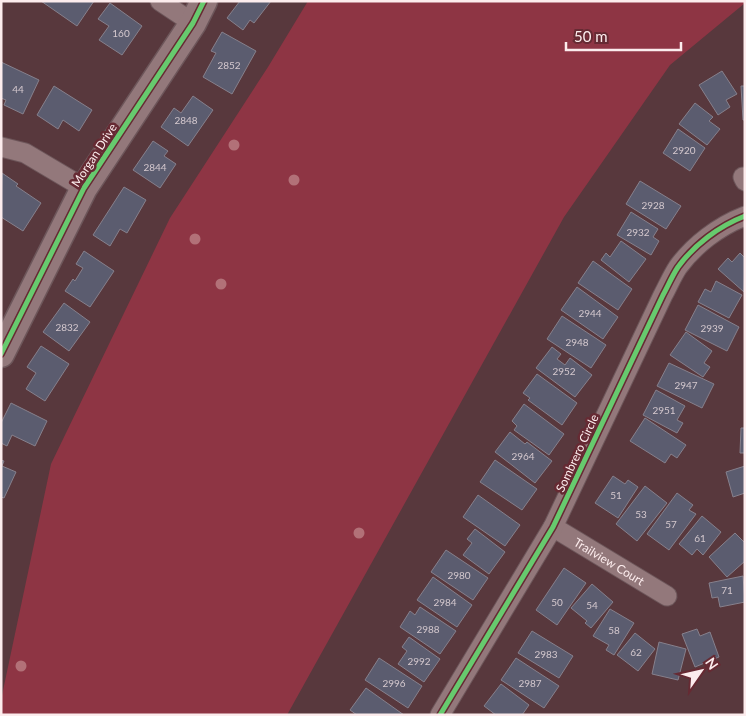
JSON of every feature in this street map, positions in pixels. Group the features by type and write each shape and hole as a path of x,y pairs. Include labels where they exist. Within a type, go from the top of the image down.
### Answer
{"street":[{"path":"160,1 198,12"},
{"name":"Morgan Drive","path":"1,354 84,188 198,12"},
{"path":"1,147 25,153 84,188"},
{"name":"Sombrero Circle","path":"440,715 553,527 678,268 697,246 728,222 745,216"},
{"name":"Trailview Court","path":"553,527 667,596"}],"shaded area":[{"path":"308,1 745,1 745,3 670,65 564,217 287,715 1,715 1,700 51,464 170,218 268,67"}],"building":[{"path":"41,1 94,1 77,26"},
{"path":"240,1 271,1 254,23 250,20 243,30 227,18"},
{"path":"110,3 142,26 122,55 99,40 109,26 98,19"},
{"path":"222,32 256,51 232,94 203,77 216,53 211,51"},
{"path":"1,62 39,80 23,114 4,105 6,100 1,98"},
{"path":"722,71 737,94 726,100 730,107 718,115 699,85"},
{"path":"54,86 92,110 79,131 63,120 58,129 37,115"},
{"path":"741,86 745,86 745,120 743,120"},
{"path":"193,96 213,110 188,146 161,127 174,108 181,113"},
{"path":"695,103 713,117 709,121 720,129 707,145 679,124"},
{"path":"678,129 705,148 690,171 663,153"},
{"path":"153,141 168,151 164,156 176,164 160,188 133,170"},
{"path":"2,173 18,184 16,186 41,203 23,231 1,217"},
{"path":"640,181 681,206 666,229 626,204"},
{"path":"124,187 146,200 127,233 120,229 110,246 93,235"},
{"path":"631,212 658,229 653,237 659,241 651,255 617,235"},
{"path":"621,241 646,259 629,282 601,260 606,253 610,257"},
{"path":"84,251 114,271 90,307 65,291 73,279 75,281 83,268 76,264"},
{"path":"740,253 745,258 744,292 718,269 728,258 732,262"},
{"path":"593,261 632,289 618,310 578,283"},
{"path":"716,281 742,295 729,318 698,302 705,289 711,292"},
{"path":"577,287 618,317 603,339 561,310"},
{"path":"64,303 90,322 69,351 43,332"},
{"path":"698,305 739,327 727,351 685,330"},
{"path":"562,316 606,345 591,368 547,339"},
{"path":"686,332 712,351 704,363 710,367 703,377 670,355"},
{"path":"41,346 69,364 45,401 26,389 36,373 27,367"},
{"path":"552,347 561,354 557,359 565,365 570,358 592,375 575,397 536,368"},
{"path":"669,363 714,384 702,408 657,386"},
{"path":"537,374 577,403 562,425 528,400 530,398 523,393"},
{"path":"656,390 685,406 677,420 683,423 677,433 643,415"},
{"path":"11,403 47,421 35,446 12,435 7,446 1,443 1,423"},
{"path":"524,404 564,434 549,455 514,430 517,426 512,421"},
{"path":"645,418 686,445 677,458 671,454 665,463 630,441"},
{"path":"741,428 745,428 745,453 740,453"},
{"path":"510,432 552,461 535,483 495,452"},
{"path":"1,460 4,461 2,466 16,472 4,498 1,497"},
{"path":"495,460 537,489 522,510 480,482"},
{"path":"745,466 745,493 733,497 726,472"},
{"path":"613,476 625,484 628,480 638,487 618,518 595,503"},
{"path":"645,486 667,503 637,541 616,524"},
{"path":"677,493 693,505 689,510 696,514 669,550 647,534"},
{"path":"478,495 520,525 505,546 463,517"},
{"path":"702,516 721,532 703,555 697,549 692,555 679,544"},
{"path":"475,529 505,552 489,574 463,555 472,543 467,539"},
{"path":"735,533 745,543 745,561 727,577 709,557"},
{"path":"446,550 488,578 473,600 431,572"},
{"path":"564,568 586,583 557,625 536,610"},
{"path":"743,576 745,602 720,607 718,597 712,598 709,583"},
{"path":"433,577 472,605 457,627 417,600"},
{"path":"592,584 613,602 591,628 585,623 587,621 571,608"},
{"path":"420,607 456,631 440,654 400,627 410,611 415,615"},
{"path":"610,609 634,623 614,655 606,650 609,645 593,636"},
{"path":"697,629 700,636 710,632 719,657 695,667 682,634"},
{"path":"532,631 573,656 559,678 518,653"},
{"path":"635,633 655,649 638,671 617,655"},
{"path":"409,637 440,659 424,682 398,664 407,651 402,647"},
{"path":"659,642 686,649 678,680 652,674"},
{"path":"379,658 422,686 408,708 365,680"},
{"path":"516,658 559,686 544,708 501,680"},
{"path":"501,684 529,705 522,715 496,715 484,706"},
{"path":"366,688 404,715 357,715 350,710"}],"cycle path":[{"path":"1,354 84,188 193,23 204,1"},
{"path":"440,715 553,527 676,270 684,259 708,237 726,225 745,216"}]}
